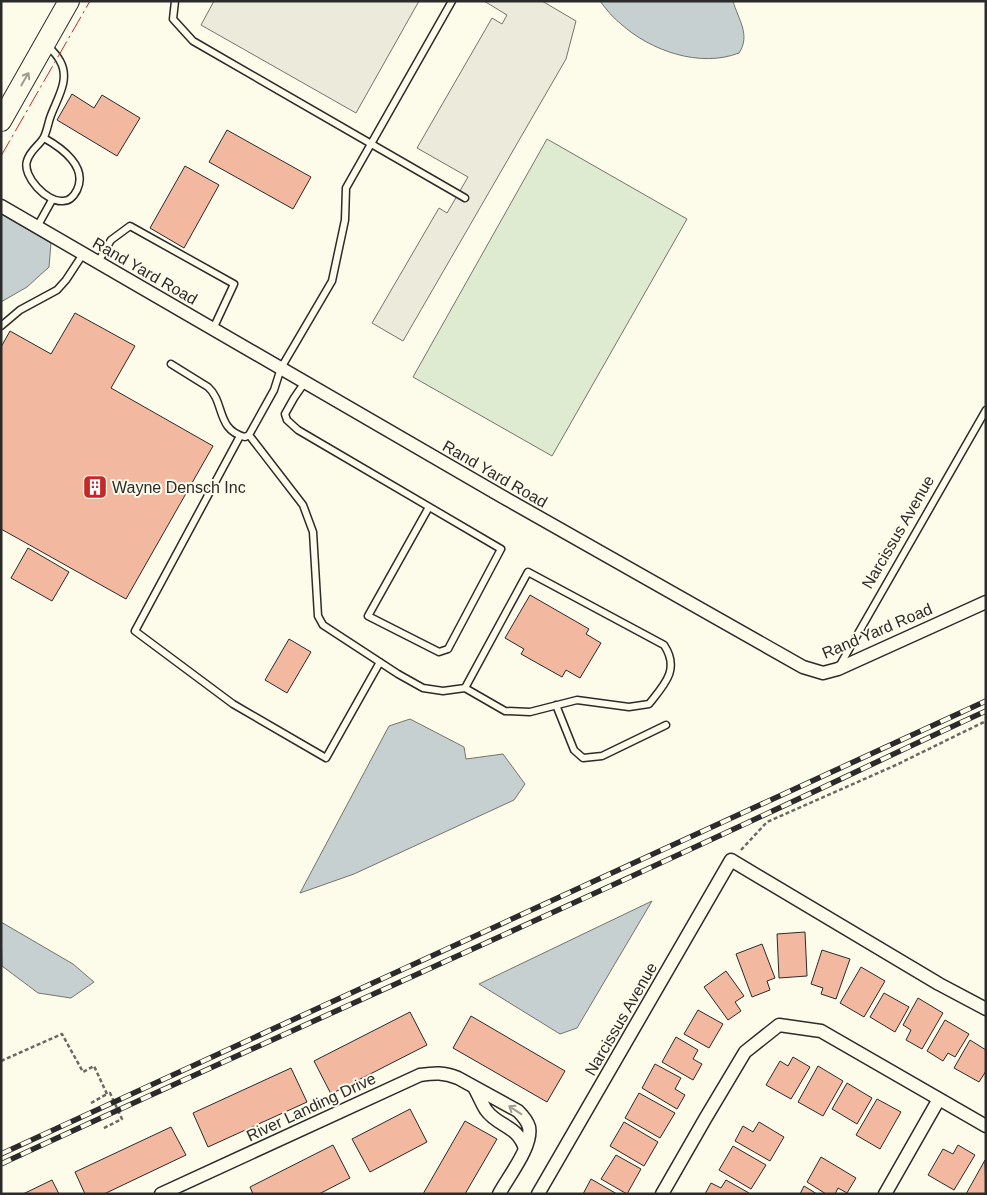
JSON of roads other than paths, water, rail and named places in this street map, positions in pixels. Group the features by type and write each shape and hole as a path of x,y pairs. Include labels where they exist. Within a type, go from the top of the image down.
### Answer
{"main road":[{"path":"1,121 69,1"}],"street":[{"name":"Rand Yard Road","path":"1,206 512,502 803,667 823,673 838,670 986,602"},
{"name":"Narcissus Avenue","path":"538,1194 731,860 930,979 986,1009"},
{"path":"662,1194 745,1052 779,1025 821,1031 986,1126"},
{"name":"River Landing Drive","path":"161,1194 420,1075 437,1073 448,1074 458,1078 518,1111 525,1117 529,1127 525,1149 499,1194"},
{"path":"475,1089 486,1111 494,1119 516,1132 523,1142 525,1149"},
{"path":"885,1194 939,1099"}],"lane":[{"path":"175,1 173,19 193,41 465,198"},
{"path":"171,364 213,392 223,420 240,436 245,438 249,436 274,390 281,368 332,281 346,220 346,188 452,1"},
{"path":"44,138 68,154 79,172 78,189 66,201 52,200 44,194 28,175 26,167 27,160 32,151 44,138 64,82 64,73 60,60 46,43"},
{"path":"37,227 52,200"},
{"path":"98,262 111,240 130,226 234,284 213,329"},
{"path":"1,326 20,310 57,290 83,254"},
{"path":"305,382 285,414 287,420 298,430 430,507 501,549 448,649 439,652 368,616 430,507"},
{"name":"Narcissus Avenue","path":"838,670 986,410"},
{"path":"240,436 135,631 233,704 326,758 380,662"},
{"path":"249,436 304,505 313,532 318,616 323,625 423,688 443,690 465,688 505,711 530,712 577,700 629,707 649,704 665,684 671,668 670,654 664,645 528,572 465,688"},
{"path":"556,705 574,750 583,758 602,756 666,725"}],"railway":[{"path":"1,1154 986,701"},
{"path":"1,1164 585,898 986,711"}],"place":[{"name":"Wayne Densch Inc","path":"95,487"}]}
